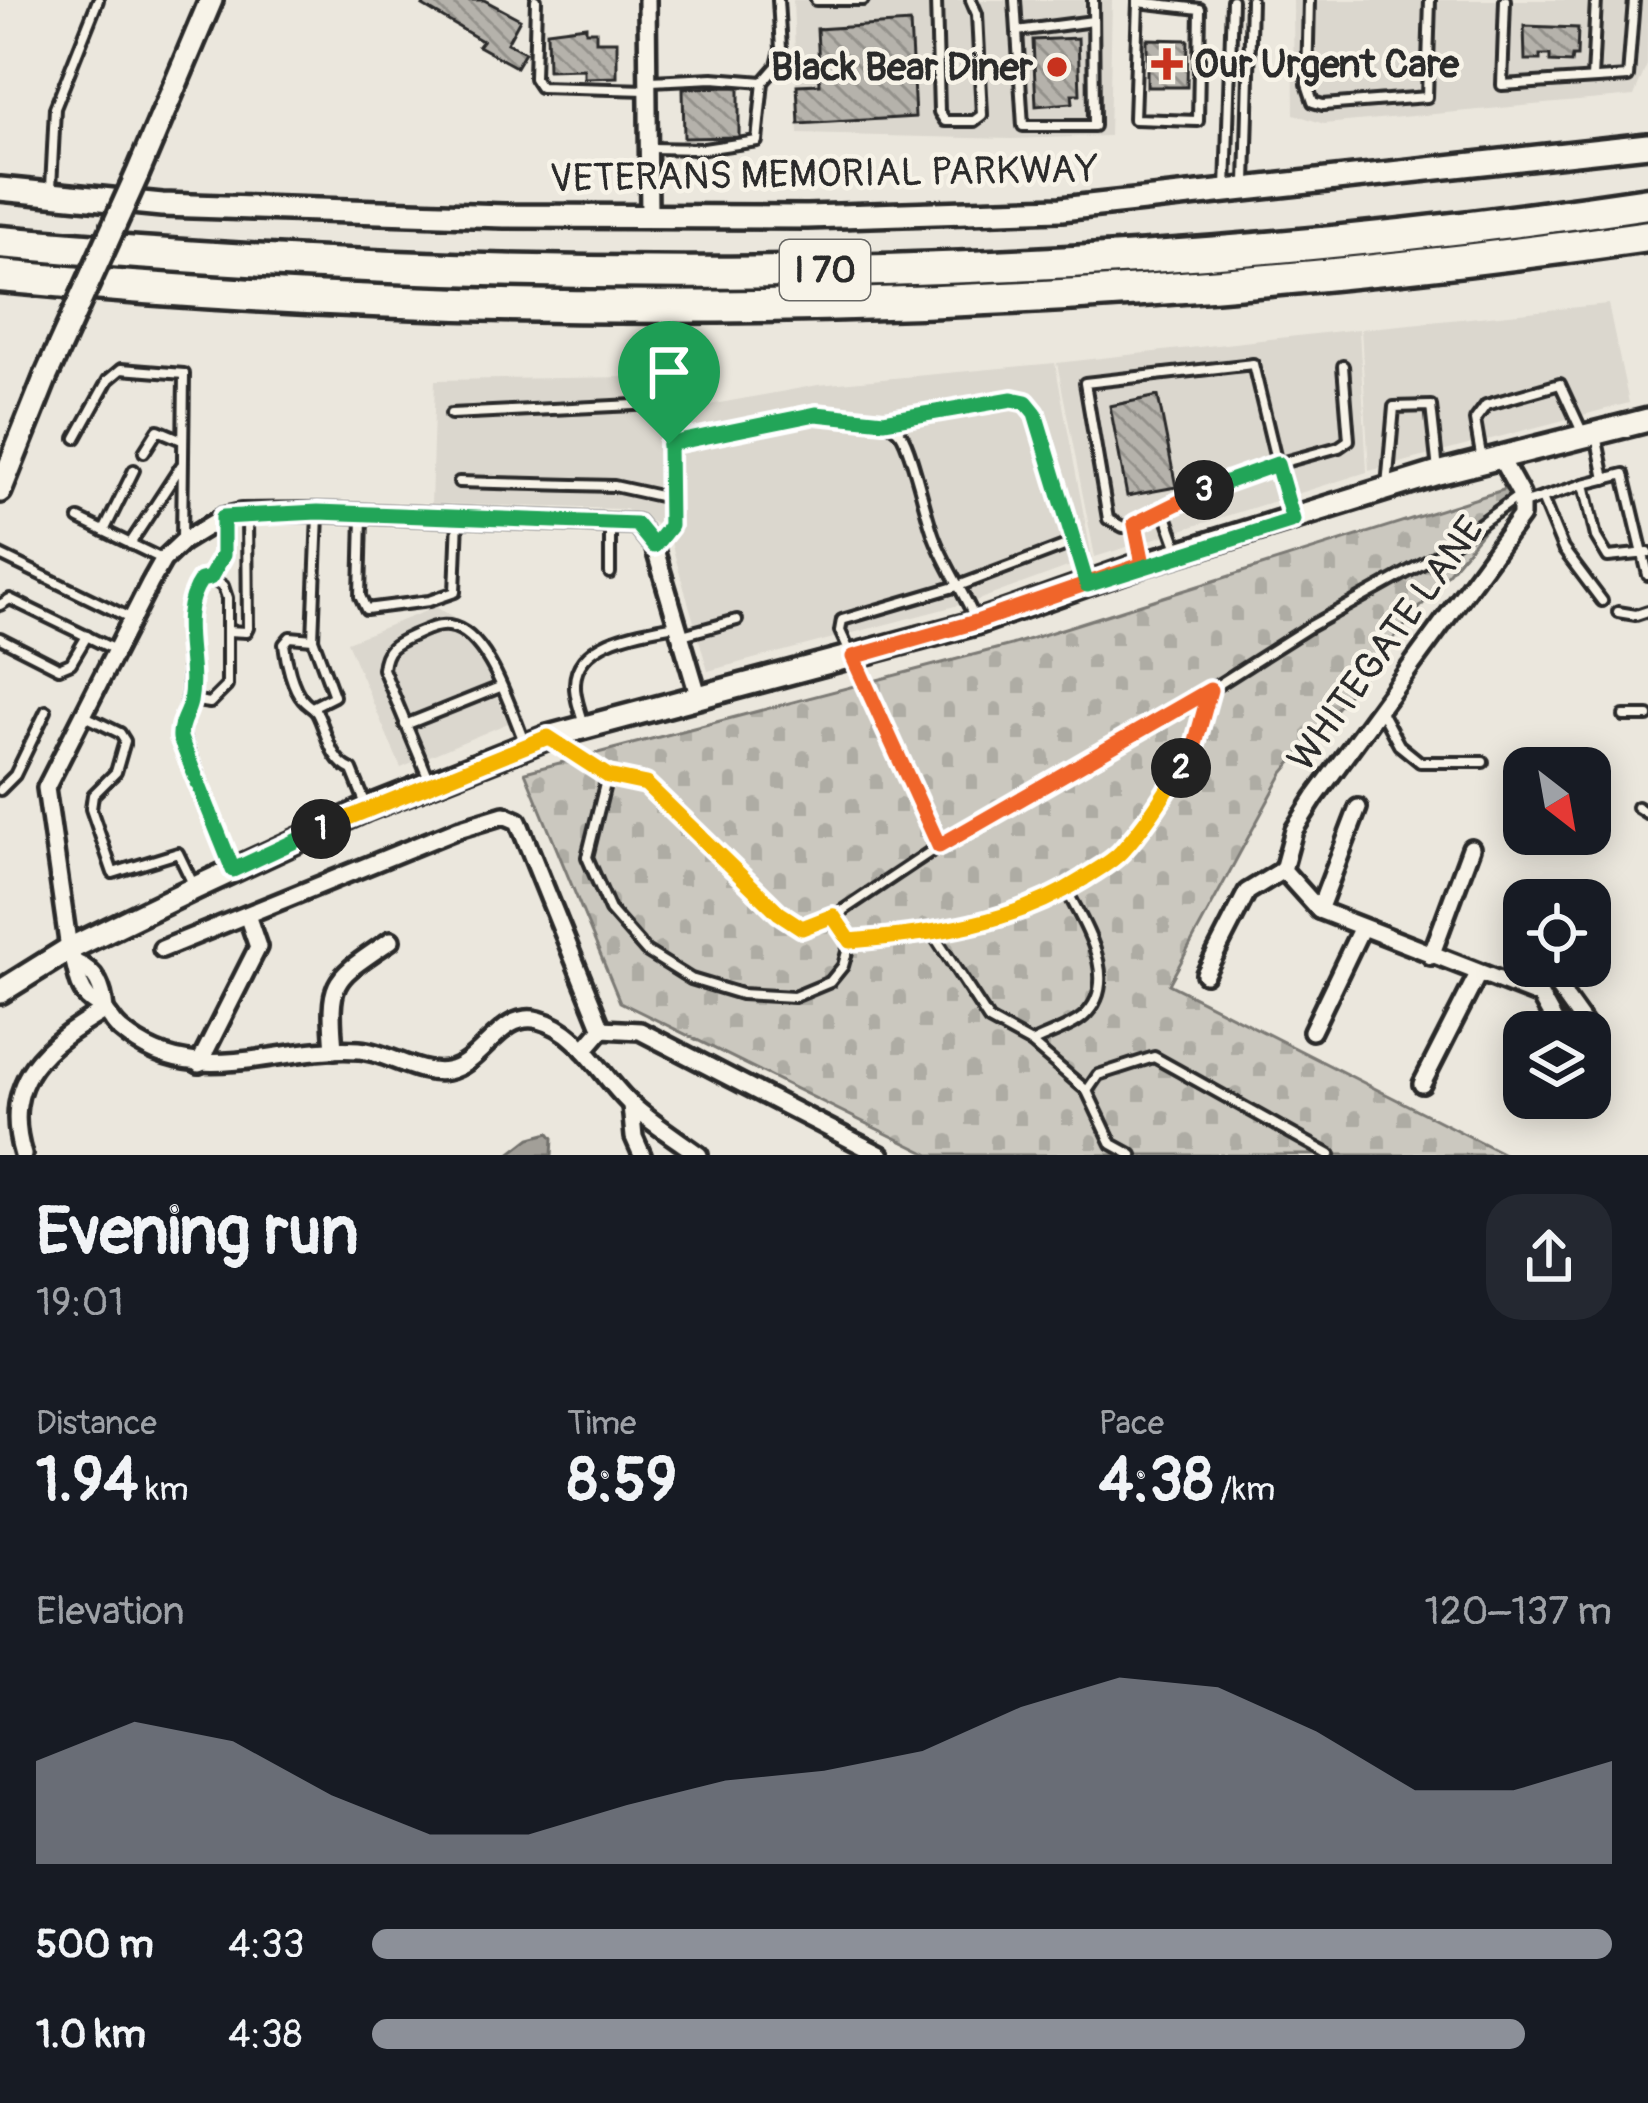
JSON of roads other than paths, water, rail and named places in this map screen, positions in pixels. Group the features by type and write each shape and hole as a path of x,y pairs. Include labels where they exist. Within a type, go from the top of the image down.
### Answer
{"highway":[{"name":"I 70","path":"0,242 240,261 440,269 813,271 1264,247 1648,202"},
{"name":"I 70","path":"0,276 397,301 786,304 1268,279 1648,236"}],"street":[{"path":"0,491 211,0"},
{"path":"647,0 649,216"},
{"name":"VETERANS MEMORIAL PARKWAY","path":"0,189 177,206 807,217 1061,209 1648,145"},
{"path":"0,992 233,870 368,808 548,737 976,622 1387,488 1648,420"},
{"name":"WHITEGATE LANE","path":"1205,974 1247,892 1283,870 1294,830 1378,707 1521,516 1522,499 1492,461"},
{"path":"698,695 654,546 636,524 247,513 223,517 163,560 46,788 73,956 89,968 104,992 105,1010 122,1032 146,1046 171,1059 199,1064 364,1050 443,1072 468,1064 511,1023 527,1018 560,1030 584,1050 631,1105 699,1155"},
{"name":"WHITEGATE LANE","path":"1319,910 1358,808"},
{"path":"162,950 504,814 518,821 602,1029"},
{"path":"1432,956 1472,848"},
{"path":"1283,870 1319,910 1540,996 1548,1011"},
{"path":"199,1064 258,947 248,915"},
{"path":"1312,1031 1361,929"},
{"path":"334,1050 330,1000 340,975 391,940"},
{"path":"1423,1084 1478,974"},
{"path":"1540,996 1551,987"},
{"path":"23,1155 16,1123 30,1068 49,1047 105,1010"},
{"path":"584,1050 602,1029"},
{"path":"602,1029 640,1031 880,1155"},
{"path":"631,1105 634,1137 642,1155"}],"lane":[{"path":"51,194 55,108 98,0"},
{"path":"536,0 534,78 540,88 648,86 713,78 763,82"},
{"path":"648,148 704,149 757,142 763,82 777,66 781,49 778,0"},
{"path":"816,0 863,0"},
{"path":"936,0 938,112 946,121 974,121 982,115 976,14 971,0"},
{"path":"1015,0 1023,126 1094,126 1093,0"},
{"path":"1232,0 1236,192"},
{"path":"1236,192 1251,0"},
{"path":"1309,0 1308,94 1323,105 1426,97 1430,0"},
{"path":"1504,0 1502,85 1628,76 1634,0"},
{"path":"1592,79 1596,0"},
{"path":"1138,1 1200,9 1198,121 1134,119 1138,1"},
{"path":"1017,31 1093,20"},
{"path":"1293,520 1277,464 1253,364 1084,383 1108,519 1123,527 1209,487 1277,464 1340,447 1349,440 1343,366"},
{"path":"76,438 108,380 121,369 184,374 182,542"},
{"path":"1492,461 1475,420 1486,405 1560,384 1590,435 1605,479"},
{"path":"669,444 816,414 884,421 1012,399 1026,402 1035,413 1087,585"},
{"path":"451,414 655,404 664,408 669,417 670,526 654,546"},
{"path":"1387,488 1394,407 1430,406 1438,473"},
{"path":"884,421 901,434 936,542 976,622"},
{"path":"144,452 158,430 182,440"},
{"path":"130,544 182,465"},
{"path":"104,531 134,470"},
{"path":"548,737 608,776 646,784 779,913 802,928 833,916 939,846 1448,549 1522,499 1542,498 1624,475 1648,574"},
{"path":"459,482 614,486 669,498"},
{"path":"1584,484 1596,537 1608,557 1645,553"},
{"path":"1542,498 1563,549 1602,601"},
{"path":"1164,510 1179,554"},
{"path":"314,706 334,696 314,639 318,512"},
{"path":"227,631 246,632 248,628 247,513"},
{"path":"362,514 360,596 366,609 429,601 455,592 458,518"},
{"path":"223,517 223,555 210,578 201,580 190,596 190,700 179,726 233,870"},
{"path":"80,519 163,560"},
{"path":"610,523 610,573"},
{"path":"1135,524 1143,564"},
{"path":"939,846 840,631 842,620 961,585 1072,543"},
{"path":"0,555 131,619"},
{"path":"190,700 210,703 224,692 226,591 210,578"},
{"path":"0,605 10,599 115,650"},
{"path":"1618,612 1648,611"},
{"path":"584,727 574,681 579,667 606,643 737,620"},
{"path":"430,782 386,678 384,653 434,626 458,628 486,653 525,746"},
{"path":"0,638 59,668 71,663 87,636"},
{"path":"314,639 290,638 284,644 302,698 314,706 333,753 339,764 352,770 368,808"},
{"path":"405,724 500,687"},
{"path":"850,941 933,934 1015,915 1118,856 1154,812 1194,748 1210,690"},
{"path":"1378,707 1399,745 1420,762 1483,763"},
{"path":"0,790 15,775 46,711"},
{"path":"81,714 120,733 125,741 116,772 93,795 91,808 113,873 178,853 195,888"},
{"path":"1624,716 1648,716"},
{"path":"608,776 587,857 610,910 646,951 692,979 741,994 794,997 830,982 843,966 850,941 833,916"},
{"path":"1637,807 1648,814"},
{"path":"1031,1043 1084,1016 1101,987 1097,957 1066,889"},
{"path":"933,934 989,1021 1031,1043 1087,1090 1112,1144 1132,1155"},
{"path":"1087,1090 1098,1075 1154,1057 1330,1155"}],"place":[{"name":"Our Urgent Care","path":"1167,64"},
{"name":"Black Bear Diner","path":"1057,67"}]}
